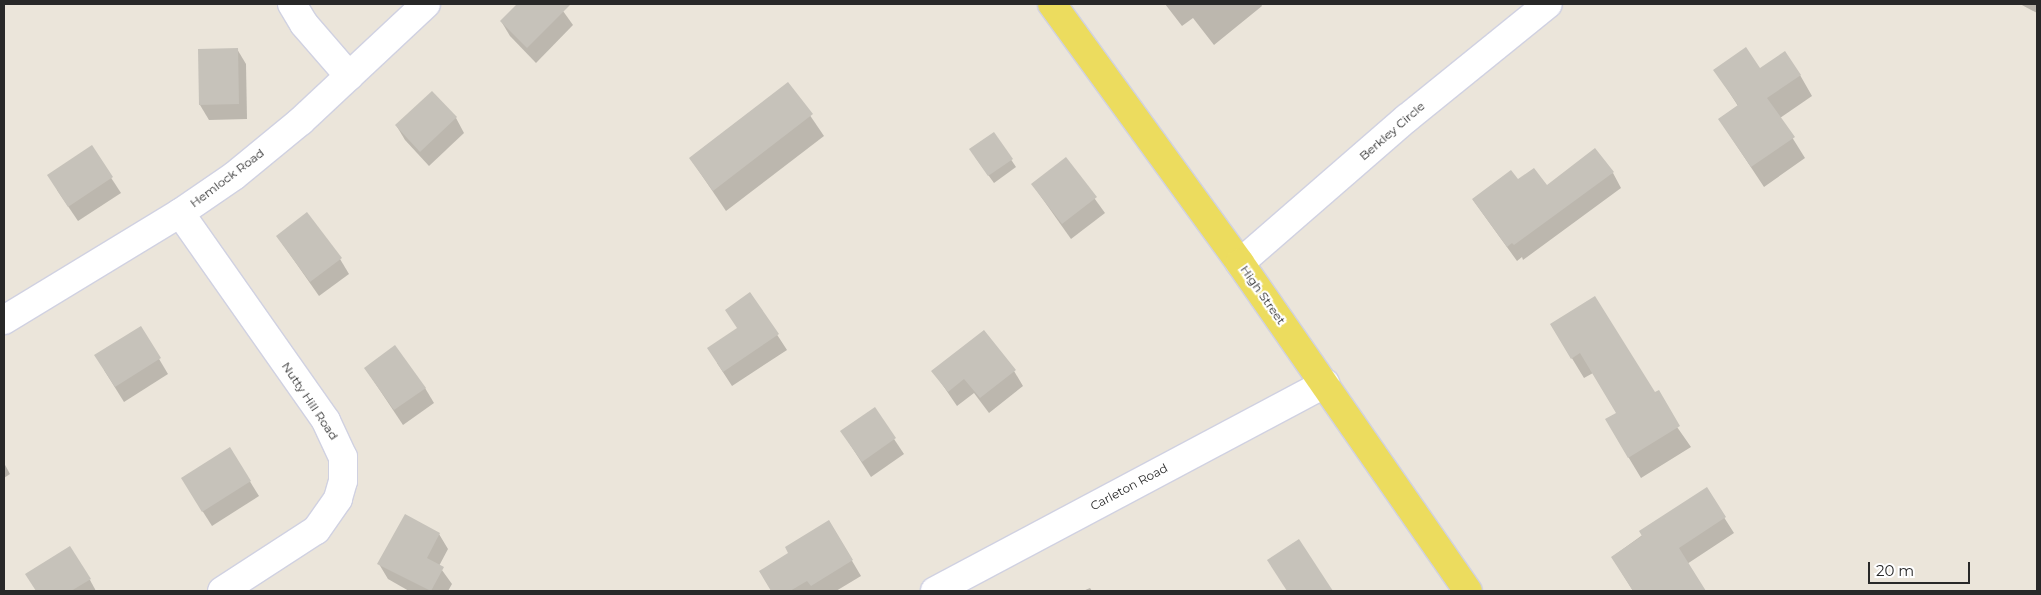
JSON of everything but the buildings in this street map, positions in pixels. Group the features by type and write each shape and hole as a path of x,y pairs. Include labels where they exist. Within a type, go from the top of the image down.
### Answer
{"main road":[{"name":"High Street","path":"1052,4 1240,263 1468,591"}],"street":[{"path":"292,4 304,24 348,76"},
{"name":"Hemlock Road","path":"4,320 180,213 242,170 426,4"},
{"name":"Berkley Circle","path":"1240,263 1407,118 1548,4"},
{"name":"Nutty Hill Road","path":"180,213 326,421 343,457 343,481 338,499 316,530 222,591"},
{"name":"Carleton Road","path":"935,591 1324,384"}]}
